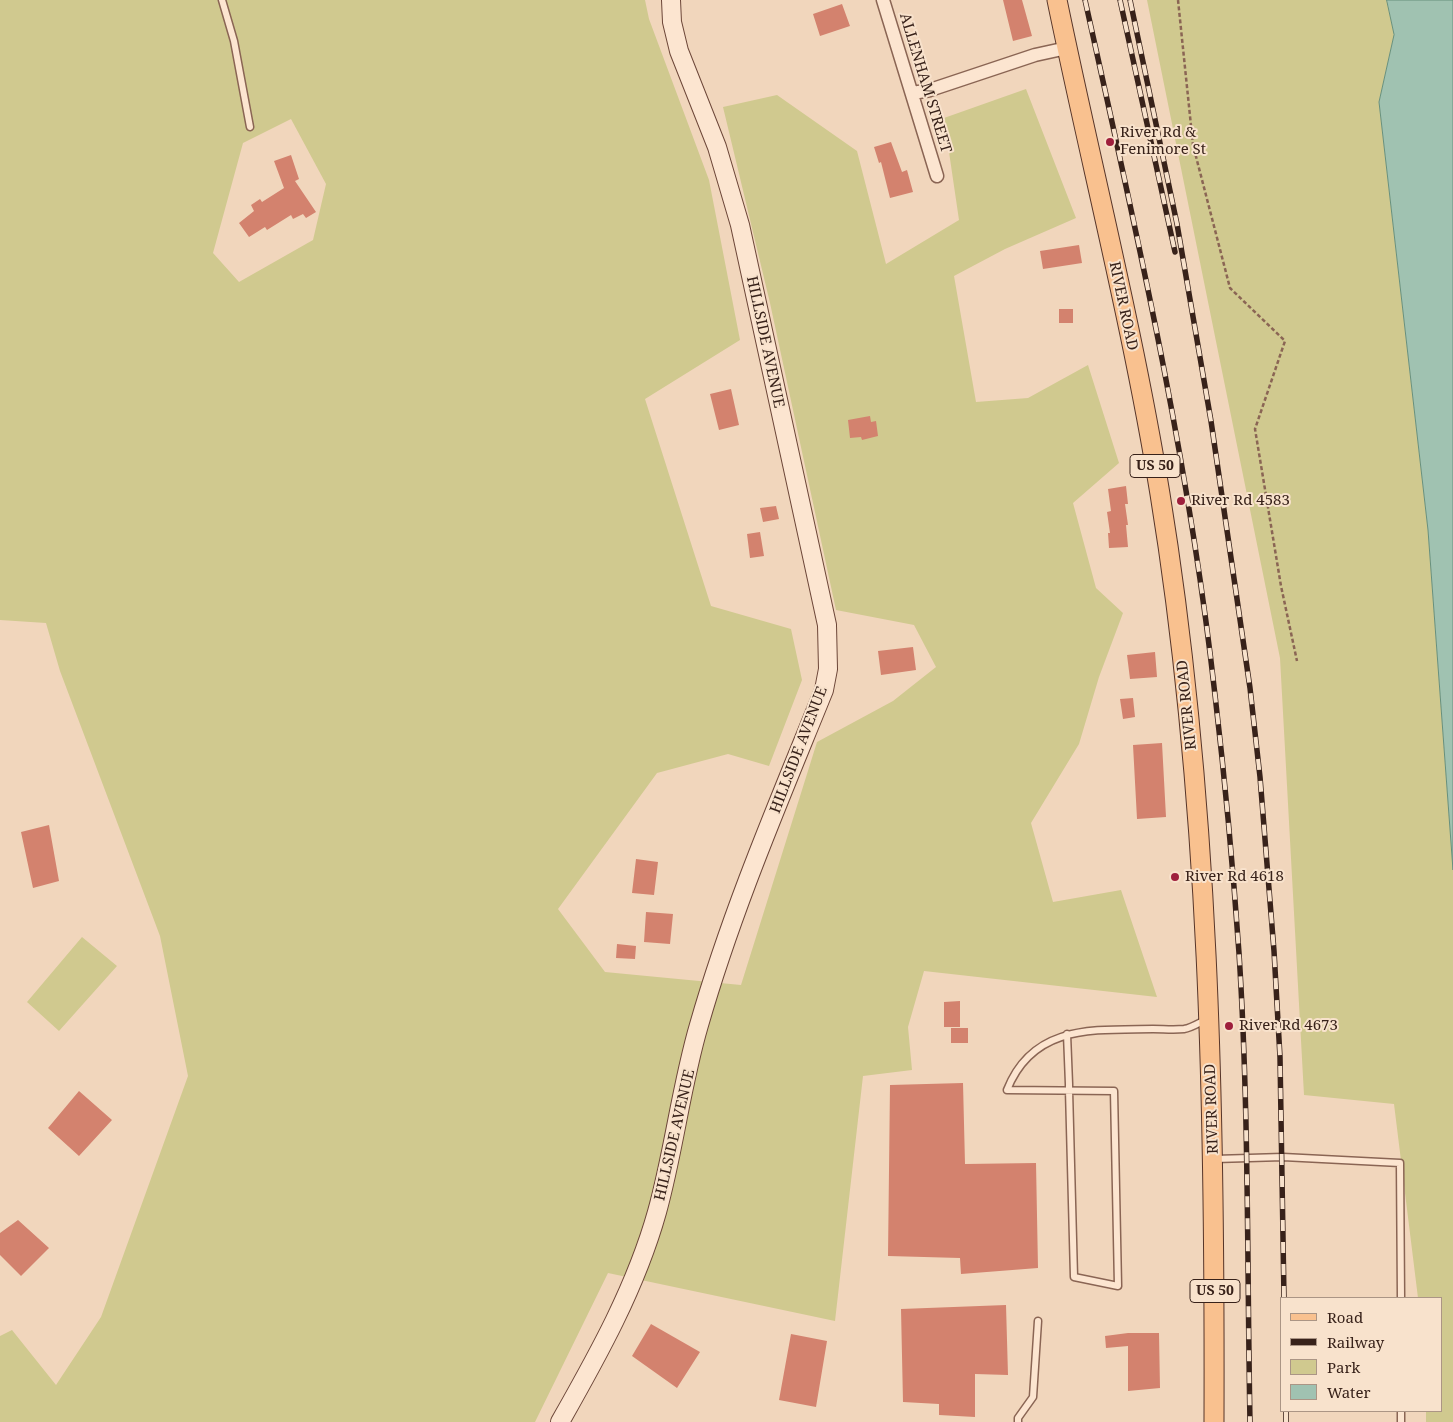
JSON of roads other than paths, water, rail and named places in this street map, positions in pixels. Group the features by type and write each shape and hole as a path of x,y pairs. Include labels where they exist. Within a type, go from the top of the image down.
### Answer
{"main road":[{"name":"RIVER ROAD","path":"1057,0 1133,349 1162,503 1180,632 1206,929 1214,1159 1214,1422"}],"street":[{"name":"HILLSIDE AVENUE","path":"560,1422 613,1325 638,1268 666,1177 698,1027 723,946 824,690 828,669 827,625 740,225 716,147 678,51 672,22 671,0"},
{"name":"ALLENHAM STREET","path":"883,0 937,176"},
{"path":"913,93 930,90 1035,55 1067,48"}],"lane":[{"path":"222,0 234,40 250,127"},
{"path":"1066,1034 1069,1090 1074,1277 1118,1286 1114,1091 1069,1090 1007,1090 1012,1076 1024,1060 1042,1044 1066,1034 1100,1030 1185,1029 1208,1018"},
{"path":"1214,1159 1283,1157 1400,1163 1401,1297"},
{"path":"1018,1422 1018,1418 1033,1397 1038,1322"}],"water":[{"path":"1387,0 1453,0 1453,870 1428,530 1379,102 1394,35"}],"railway":[{"path":"1085,0 1142,259 1176,432 1204,607 1215,695 1231,856 1242,1012 1246,1129 1250,1422"},
{"path":"1120,0 1175,252"},
{"path":"1130,0 1177,224 1211,421 1250,688 1260,777 1274,951 1280,1057 1284,1297"},
{"path":"1286,1412 1286,1422"}],"place":[{"name":"River Rd & Fenimore St","path":"1110,142"},
{"name":"River Rd 4583","path":"1181,501"},
{"name":"River Rd 4618","path":"1175,877"},
{"name":"River Rd 4673","path":"1229,1026"}]}
